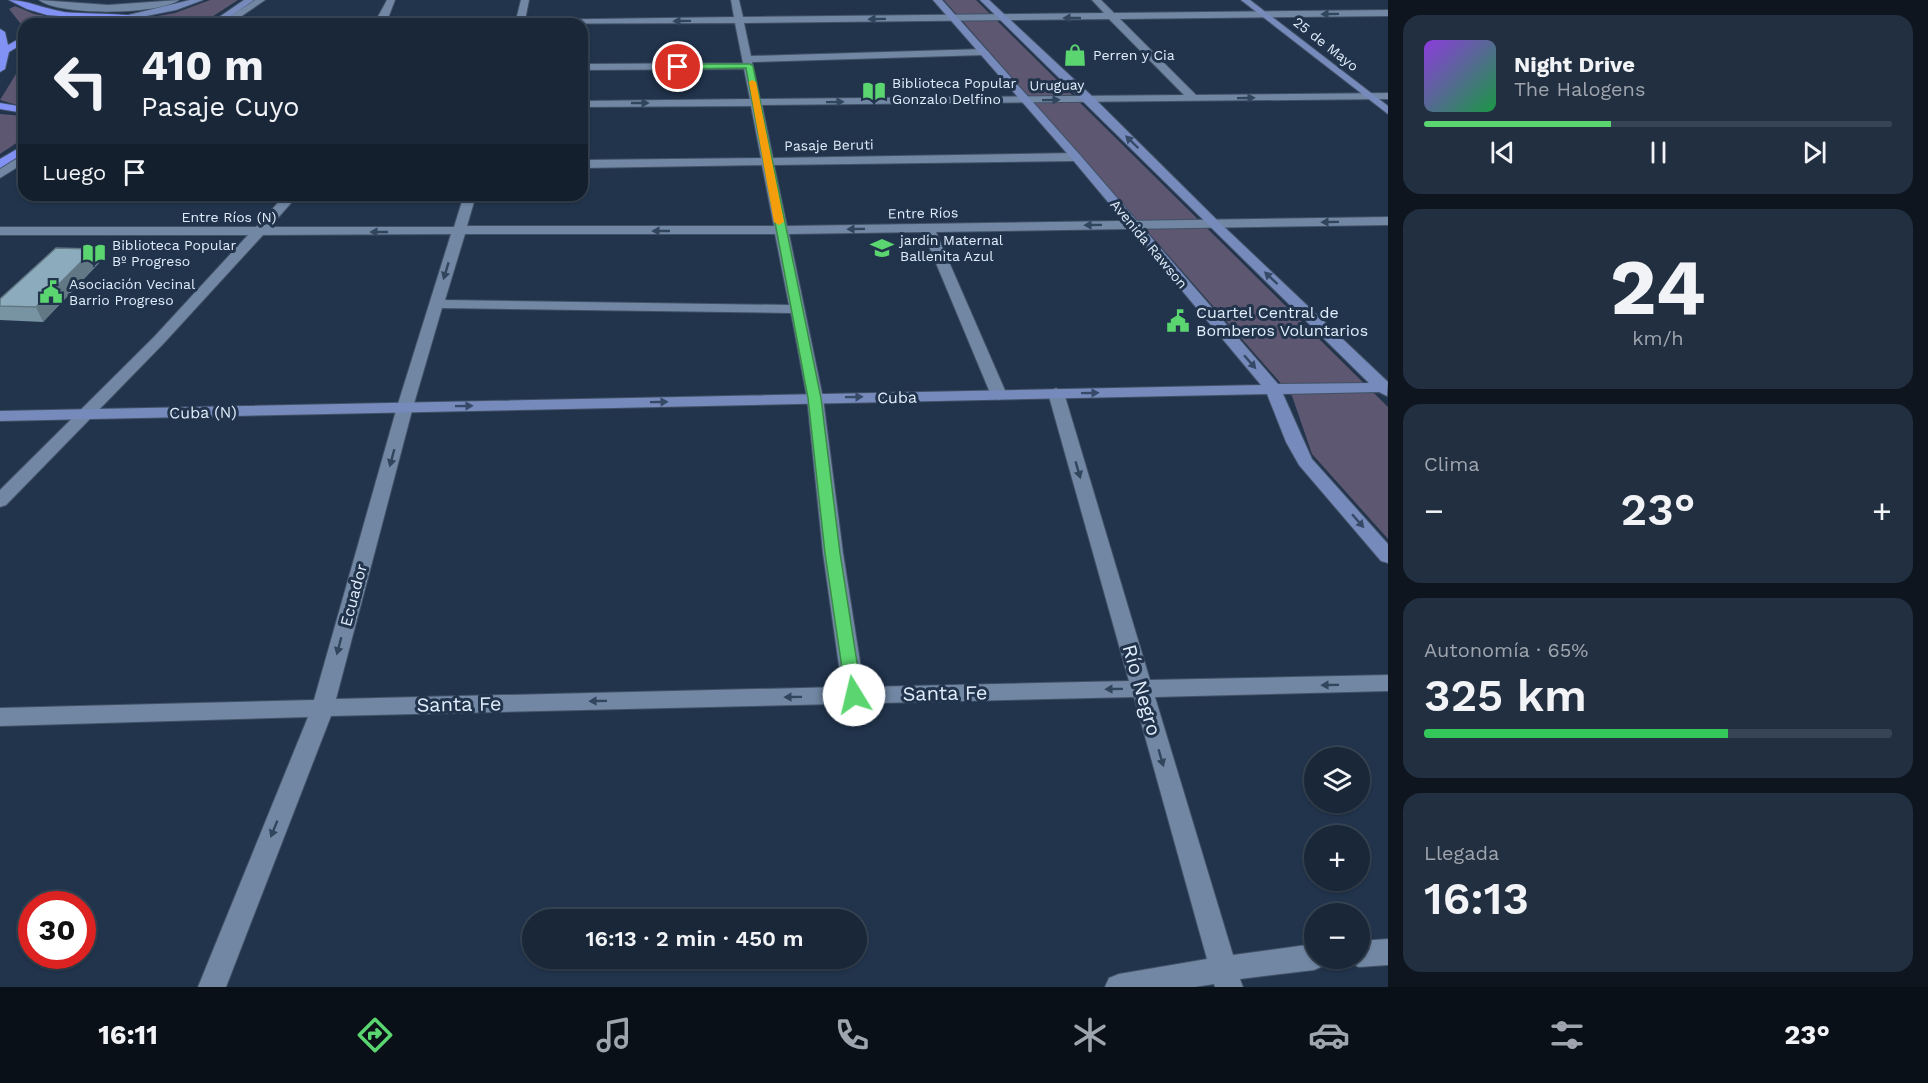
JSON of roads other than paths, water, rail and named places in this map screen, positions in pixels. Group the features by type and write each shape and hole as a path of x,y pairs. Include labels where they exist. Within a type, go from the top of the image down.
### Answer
{"highway":[{"path":"13,0 34,8 121,18"},
{"path":"0,32 5,51 0,69"},
{"path":"5,51 18,43"},
{"path":"0,106 18,109"},
{"path":"0,164 18,158"}],"street":[{"path":"43,0 58,5 103,3 148,7 174,1"},
{"path":"121,18 173,8 199,0"},
{"path":"223,18 250,0"},
{"path":"233,18 261,0"},
{"path":"383,18 391,0"},
{"path":"520,18 525,0"},
{"path":"735,0 814,398 833,553 854,695"},
{"name":"Avenida Rawson","path":"937,0 1076,157 1273,389 1294,442 1305,461 1388,556"},
{"path":"984,0 1089,99 1213,224 1386,389"},
{"path":"1096,0 1193,98"},
{"name":"25 de Mayo","path":"1245,0 1388,111"},
{"path":"1353,4 1367,13"},
{"path":"588,22 1388,13"},
{"path":"588,67 984,52"},
{"name":"Uruguay","path":"588,104 1388,96"},
{"name":"Pasaje Beruti","path":"588,164 1076,157"},
{"path":"0,174 18,160"},
{"path":"0,501 260,232 287,201"},
{"name":"Ecuador","path":"212,987 322,708 405,407 468,201"},
{"name":"Entre Ríos","path":"459,232 780,230 1388,220"},
{"path":"928,228 999,395"},
{"name":"Entre Ríos (N)","path":"0,231 459,232"},
{"path":"436,304 796,309"},
{"name":"Cuba","path":"405,407 1273,389 1386,389"},
{"name":"Río Negro","path":"1056,393 1226,978"},
{"name":"Cuba (N)","path":"0,416 405,407"},
{"name":"Santa Fe","path":"0,717 1388,683"},
{"path":"1370,953 1388,952"},
{"path":"1119,987 1226,978 1270,961 1304,958"}],"place":[{"name":"Perren y Cia","path":"1075,55"},
{"name":"Biblioteca Popular Gonzalo Delfino","path":"874,91"},
{"name":"jardin Maternal Ballenita Azul","path":"882,248"},
{"name":"Biblioteca Popular Bº Progreso","path":"94,253"},
{"name":"Asociación Vecinal Barrio Progreso","path":"51,292"},
{"name":"Cuartel Central de Bomberos Voluntarios","path":"1178,321"}]}
